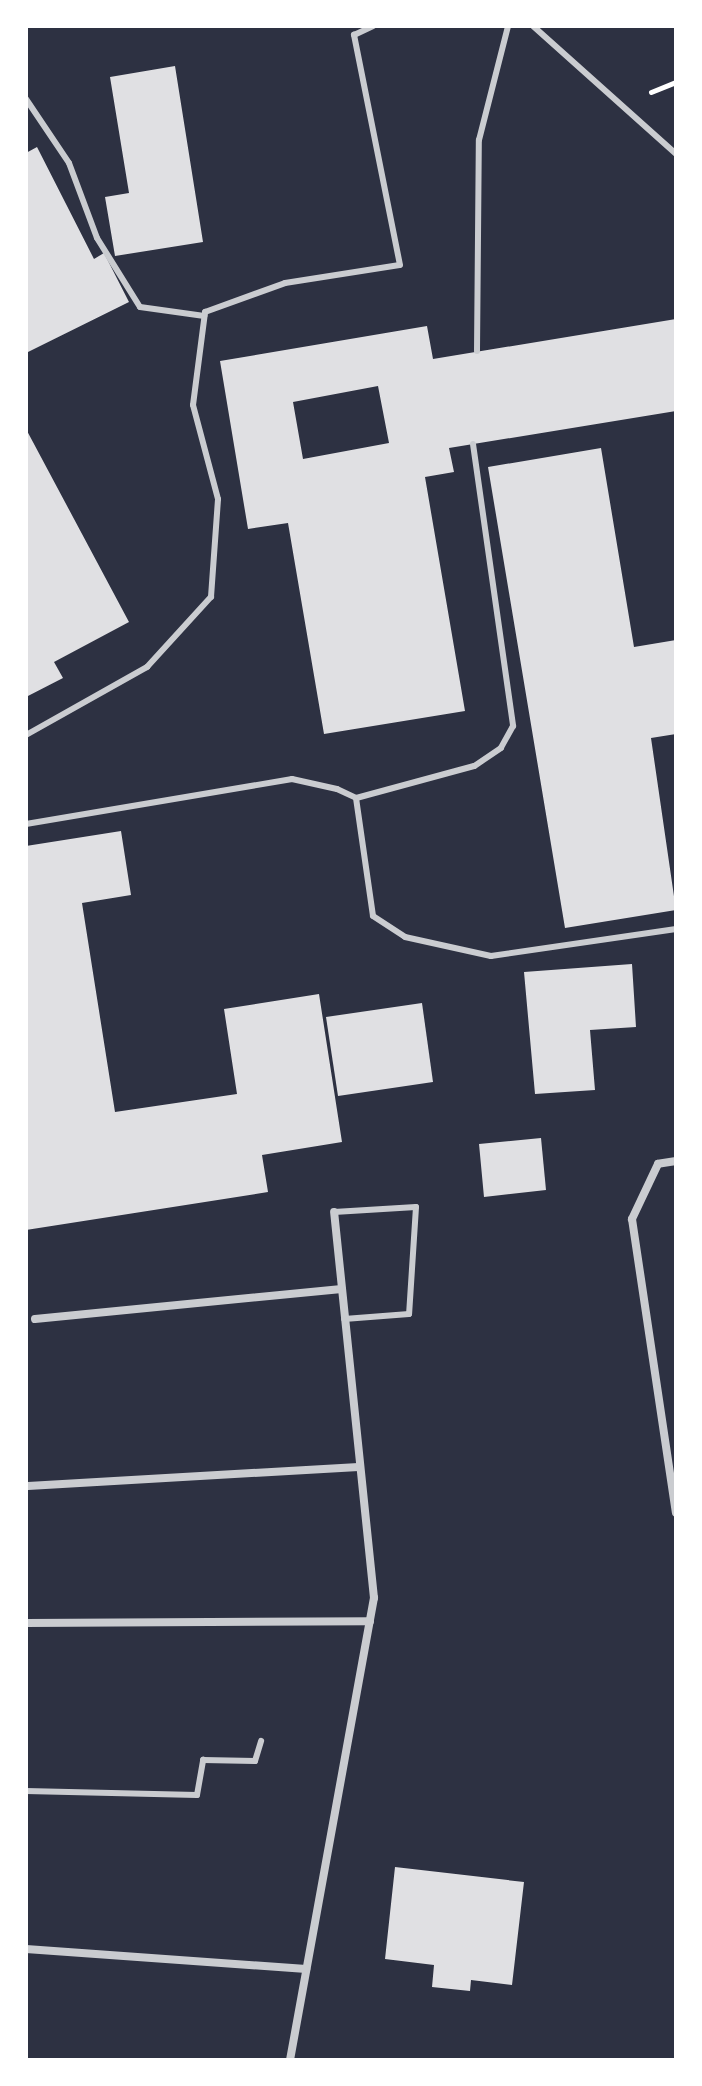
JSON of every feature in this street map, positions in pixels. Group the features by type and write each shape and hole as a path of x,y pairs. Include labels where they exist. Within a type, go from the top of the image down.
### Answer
{"street":[{"path":"676,1161 658,1164 632,1219 676,1513"},
{"path":"290,2060 374,1598 358,1467 334,1212"},
{"path":"35,1319 342,1289"},
{"path":"28,1486 358,1467"},
{"path":"26,1623 370,1621"},
{"path":"26,1949 306,1969"}],"lane":[{"path":"26,99 69,163 97,238 140,307 204,316 285,283 400,265 354,35 373,26"},
{"path":"477,351 479,140 508,26"},
{"path":"533,26 676,154"},
{"path":"26,735 147,667 211,597 218,499 193,405 204,316"},
{"path":"26,824 292,779 356,798 474,766 501,748 513,726 473,444"},
{"path":"356,798 373,916 405,937 491,956 676,929"},
{"path":"334,1212 416,1207 409,1314 344,1319"},
{"path":"26,1791 197,1795 203,1760 255,1761 261,1741"}],"building":[{"path":"175,66 203,242 115,256 105,197 129,193 110,77"},
{"path":"37,147 94,259 104,253 129,302 26,353 26,153"},
{"path":"676,319 676,411 449,448 454,472 425,477 465,711 324,734 288,523 248,529 220,361 427,326 433,359","holes":["378,386 389,443 303,459 293,402"]},
{"path":"26,429 129,622 54,662 63,678 26,697"},
{"path":"601,448 634,647 676,640 676,734 651,738 676,910 565,928 488,467"},
{"path":"121,831 131,895 82,903 115,1112 237,1094 224,1009 319,994 342,1142 262,1155 268,1192 26,1230 26,846"},
{"path":"632,964 636,1027 590,1030 595,1090 535,1094 524,972"},
{"path":"422,1003 433,1082 338,1096 326,1017"},
{"path":"541,1138 546,1190 484,1197 479,1144"},
{"path":"395,1867 524,1882 512,1985 471,1980 470,1991 432,1987 434,1965 385,1959"}]}
